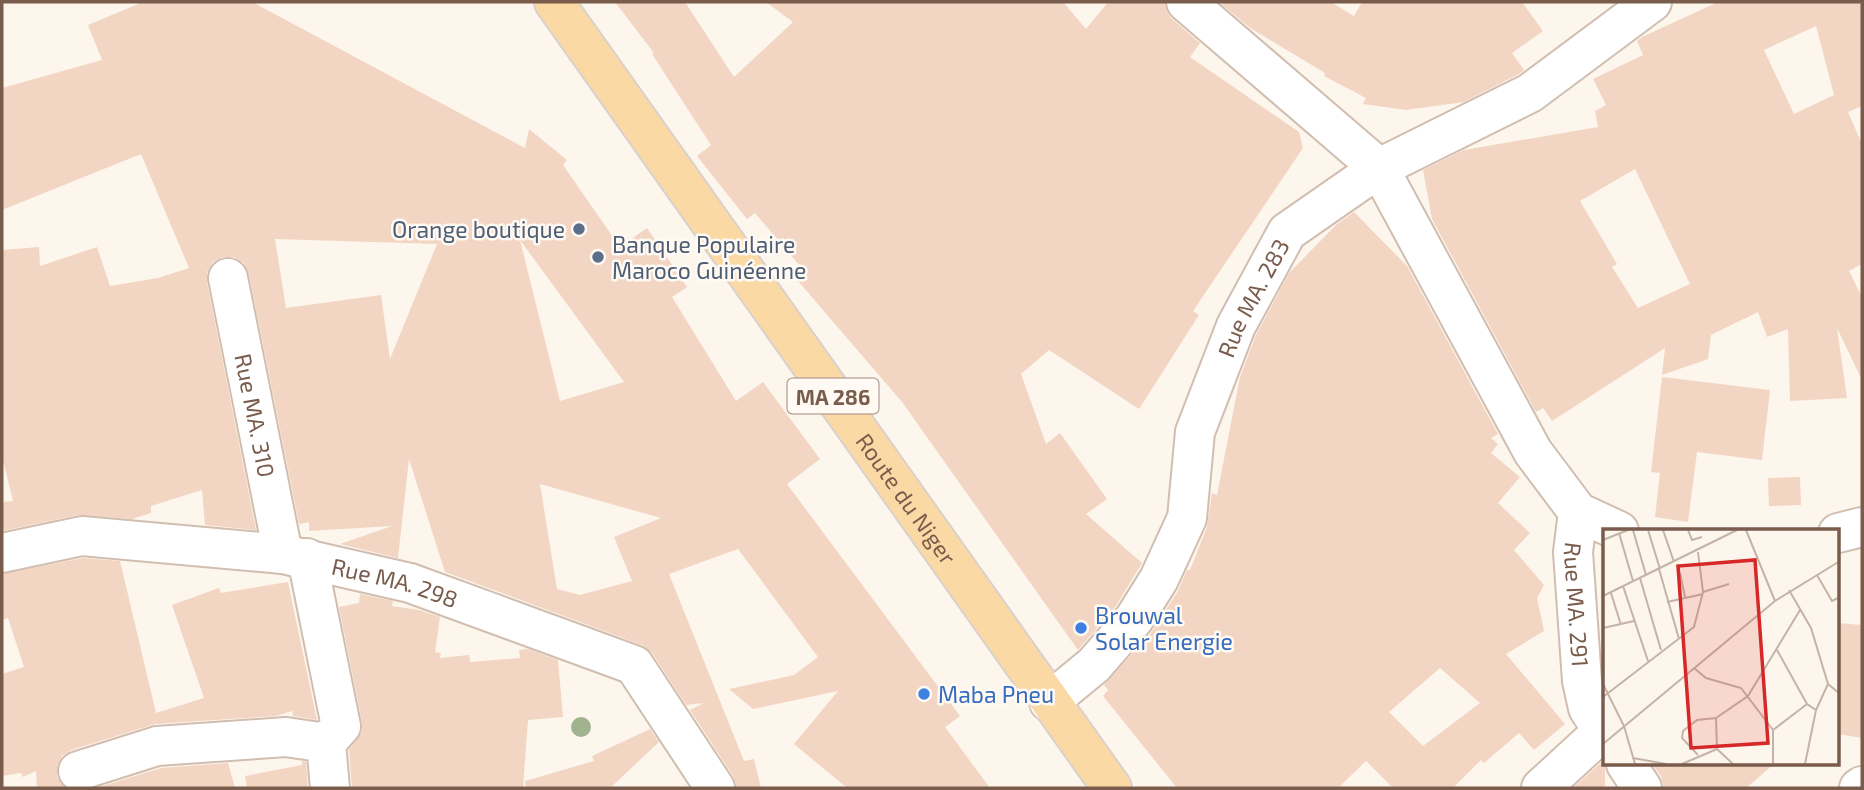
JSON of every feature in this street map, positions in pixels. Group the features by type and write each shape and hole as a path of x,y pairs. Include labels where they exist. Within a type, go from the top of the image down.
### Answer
{"main road":[{"name":"Route du Niger","path":"554,2 1112,788"}],"street":[{"path":"1186,2 1379,168 1533,452 1578,512 1615,529"},
{"name":"Rue MA. 283","path":"1049,702 1094,665 1134,619 1159,579 1187,518 1195,432 1236,326 1287,232 1379,168 1530,93 1652,2"},
{"name":"Rue MA. 310","path":"228,278 295,556 341,726 326,743"},
{"name":"Rue MA. 291","path":"1578,512 1573,552 1582,681 1588,708 1603,731"},
{"path":"1840,532 1862,527"},
{"name":"Rue MA. 298","path":"2,553 82,536 295,556 410,583 634,664 715,788"},
{"path":"1541,788 1603,734"},
{"path":"78,771 158,746 286,737 326,743 330,788"},
{"path":"1627,766 1642,788"}],"building":[{"path":"143,2 252,2 525,148 529,129 567,160 563,165 620,247 647,228 687,287 672,297 736,401 763,382 820,459 787,484 960,716 945,727 990,788 847,788 794,744 838,691 753,709 729,689 794,675 818,657 738,549 669,574 744,761 754,759 761,788 737,788 733,776 690,710 704,703 686,705 652,653 642,645 445,572 409,459 398,558 340,544 392,526 309,531 309,522 299,524 249,274 244,263 234,257 223,257 213,262 207,272 207,282 256,530 205,525 202,490 151,506 151,513 132,519 78,515 2,531 2,502 13,501 2,456 2,250 39,247 40,266 97,247 110,286 158,278 189,268 141,154 2,210 2,88 102,60 88,25","holes":["275,239 437,244 390,359 381,295 286,308","520,240 624,382 560,401","540,484 661,518 614,537 632,581 580,595 557,589"]},
{"path":"615,2 685,2 734,77 793,22 766,2 1063,2 1086,29 1108,2 1165,2 1171,18 1200,43 1190,57 1299,132 1303,148 1193,311 1199,315 1139,409 1049,350 1021,374 1046,444 1060,433 1107,499 1086,514 1142,563 1116,606 1078,650 902,402 792,274 801,267 755,213 747,219 697,156 711,145 652,54 654,53"},
{"path":"1219,2 1331,2 1354,16 1362,2 1522,2 1543,31 1512,53 1524,70 1519,74 1464,102 1406,110 1363,104 1366,98 1324,76 1325,73 1250,28"},
{"path":"1718,2 1862,2 1862,106 1848,112 1862,144 1862,264 1849,271 1862,297 1862,380 1837,328 1847,398 1790,401 1788,329 1767,337 1758,312 1711,335 1708,359 1662,375 1665,348 1552,421 1543,408 1536,412 1432,219 1423,170 1464,150 1598,127 1595,111 1606,105 1593,79 1643,55 1637,41","holes":["1816,26 1834,95 1794,114 1764,50","1635,169 1690,284 1638,308 1612,267 1617,264 1580,201"]},
{"path":"1354,212 1407,266 1498,434 1491,438 1498,444 1491,453 1520,477 1498,503 1530,533 1514,550 1544,585 1537,598 1544,631 1506,654 1565,724 1534,750 1519,733 1484,763 1481,760 1453,788 1393,788 1366,761 1338,788 1177,788 1103,696 1108,690 1104,685 1151,633 1178,591 1187,570 1190,570 1207,527 1212,493 1217,495 1240,377 1256,335 1289,273 1336,225","holes":["1440,668 1480,703 1423,746 1389,712"]},
{"path":"1662,377 1770,390 1762,460 1697,452 1688,522 1655,517 1660,473 1651,472"},
{"path":"1800,477 1801,505 1769,506 1768,478"},
{"path":"83,558 120,561 156,713 204,698 172,605 219,588 221,593 288,582 317,720 293,716 292,711 276,716 155,724 71,750 62,756 57,766 57,777 65,788 37,788 36,771 23,777 21,773 2,776 2,674 24,667 8,618 2,620 2,574"},
{"path":"360,594 393,601 392,606 419,610 440,617 435,652 441,653 440,658 469,655 470,662 520,658 519,650 528,649 558,660 563,717 528,720 523,788 352,788 349,750 362,732 362,722 339,607 359,603"},
{"path":"1840,623 1862,625 1862,738 1840,734"},
{"path":"650,729 659,742 610,788 526,788 525,781 594,761 592,756"},
{"path":"302,761 306,762 308,788 247,788 245,776 302,765"},
{"path":"1603,761 1605,788 1573,788"},
{"path":"228,763 235,788 96,788 161,768"},
{"path":"1654,766 1772,766 1746,788 1664,788 1661,776"}],"place":[{"name":"Orange boutique","path":"579,229"},
{"name":"Banque Populaire Maroco Guinéenne","path":"598,257"},
{"name":"Brouwal Solar Energie","path":"1081,628"},
{"name":"Maba Pneu","path":"924,694"}]}
